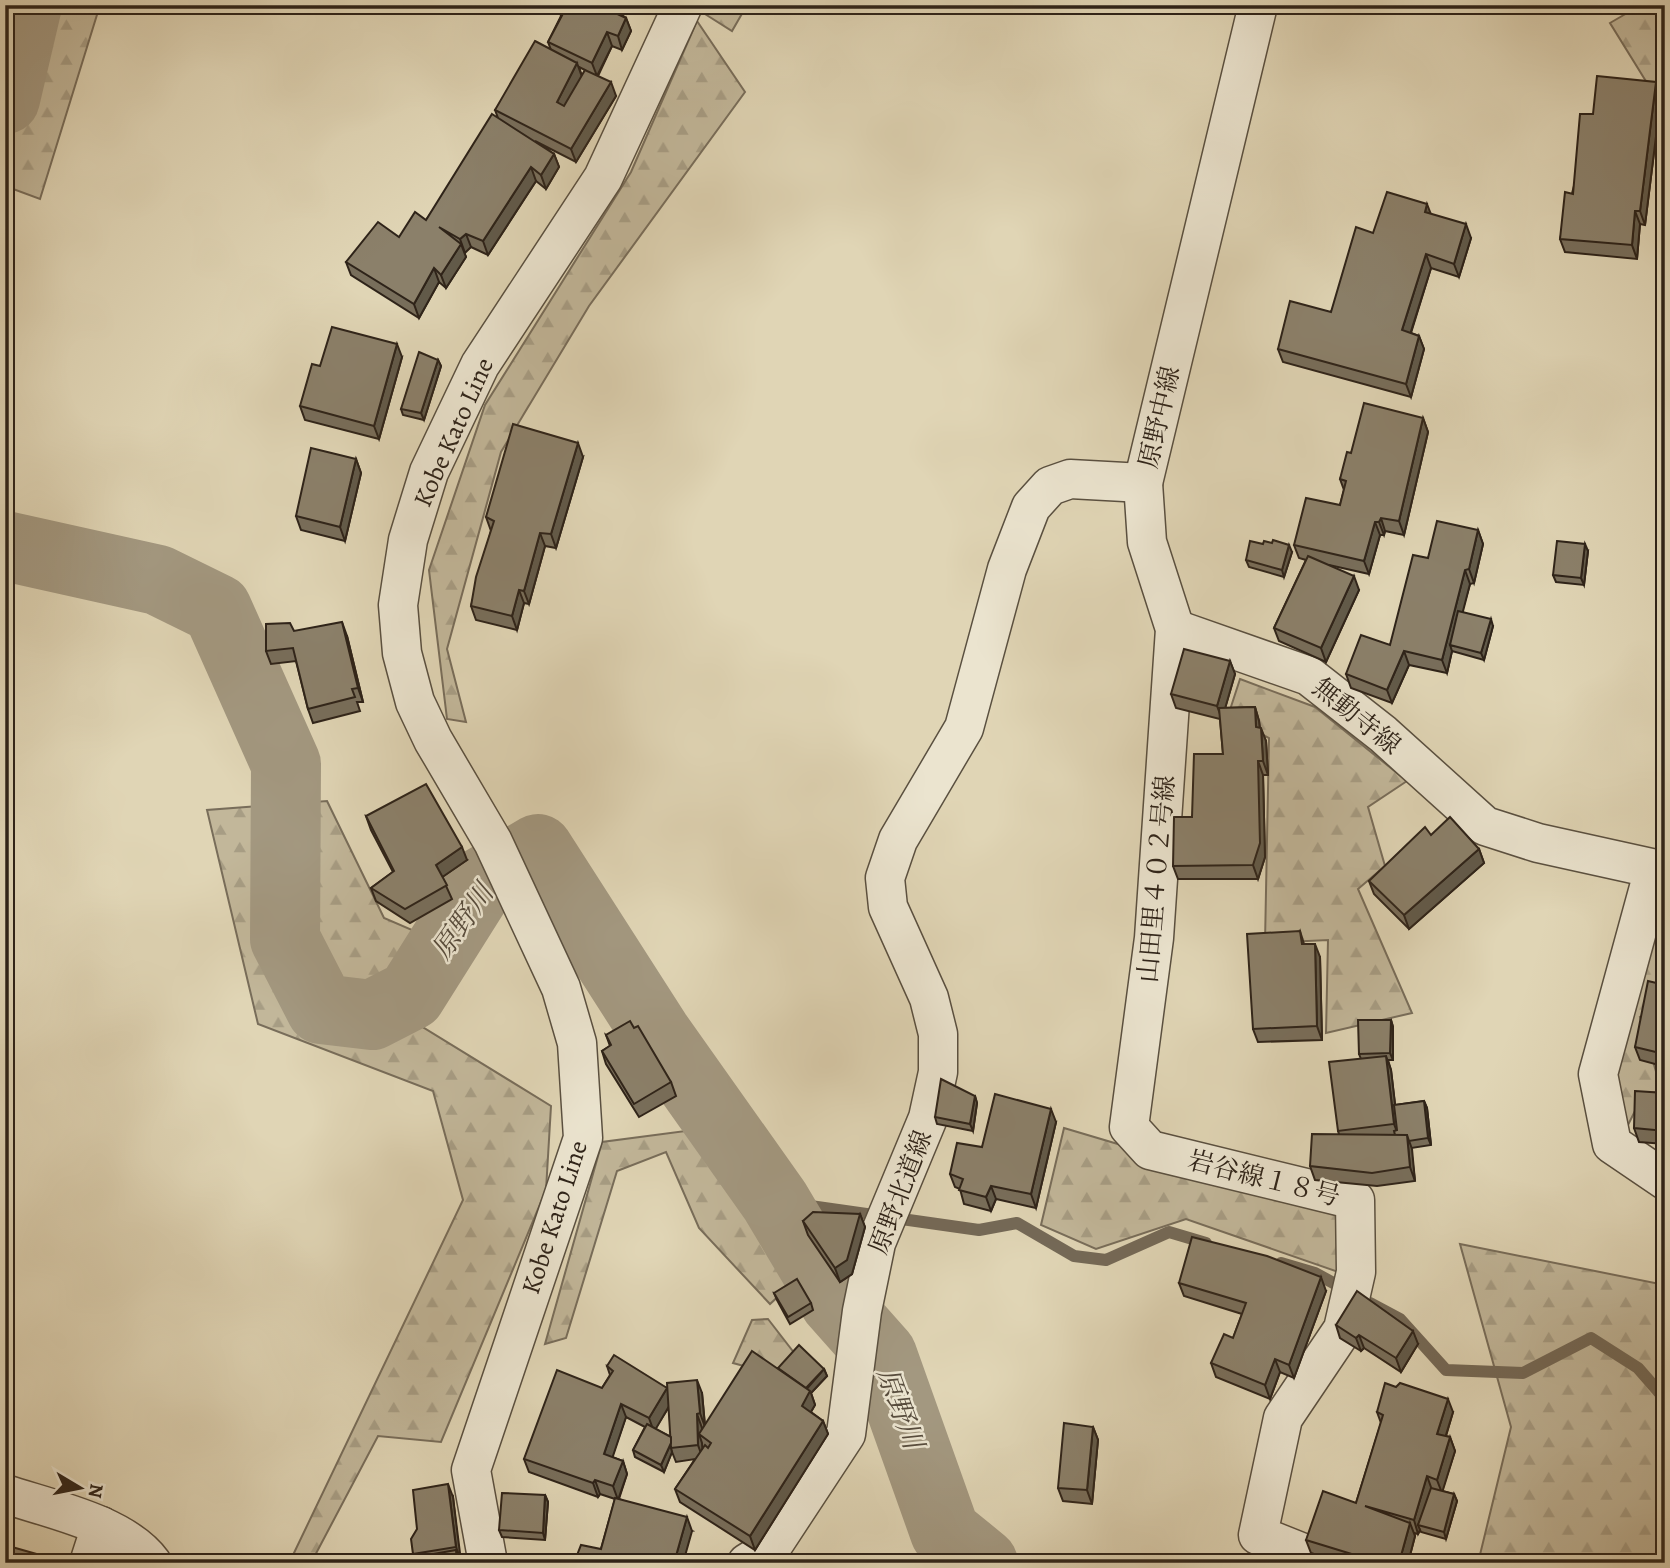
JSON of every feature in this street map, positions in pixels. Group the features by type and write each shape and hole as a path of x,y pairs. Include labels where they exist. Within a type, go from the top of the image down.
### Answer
{"street":[{"name":"Kobe Kato Line","path":"488,1563 471,1470 583,1138 577,1043 561,988 493,842 433,740 415,702 402,653 397,605 408,540 435,460 480,365 603,178 683,5"},
{"name":"原野中線","path":"885,878 898,840 964,728 1007,569 1031,507 1050,486 1070,479 1143,483 1258,5"},
{"path":"1143,483 1147,542 1175,629"},
{"name":"無動寺線","path":"1175,629 1309,676 1384,734 1485,826 1538,843 1659,870"},
{"name":"山田里４０２号線","path":"1129,1127 1154,938 1175,629"},
{"path":"1659,870 1598,1074 1612,1144 1665,1180"},
{"name":"原野北道線","path":"747,1563 771,1548 846,1434 860,1328 876,1243 891,1201 928,1118 938,1072 938,1034 929,998 888,907 885,878"},
{"name":"岩谷線１８号","path":"1129,1127 1150,1150 1355,1200 1356,1272 1343,1329 1283,1418 1258,1535 1328,1563"},
{"path":"5,1494 101,1526 143,1551 152,1563"},
{"path":"89,1563 101,1526"}],"green space":[{"path":"5,5 100,5 40,199 5,186"},
{"path":"699,5 747,5 732,31 697,9"},
{"path":"1641,5 1665,5 1665,112 1610,23"},
{"path":"697,21 745,92 589,306 501,452 447,649 466,722 447,719 429,570 485,405 631,172"},
{"path":"1240,679 1315,707 1407,781 1368,807 1385,866 1358,889 1412,1013 1326,1033 1328,940 1265,943 1269,738 1228,716"},
{"path":"327,801 384,918 433,939 408,1018 551,1106 546,1190 441,1442 378,1436 311,1563 238,1563 293,1555 463,1200 433,1091 258,1024 207,810"},
{"path":"1665,925 1665,1009 1640,1017 1662,1092 1644,1093 1622,1137 1608,1083 1632,974"},
{"path":"1064,1128 1343,1211 1347,1275 1186,1219 1096,1249 1041,1225"},
{"path":"693,1130 750,1201 797,1279 770,1304 699,1228 666,1152 617,1171 566,1338 545,1344 602,1142"},
{"path":"1460,1244 1665,1285 1665,1563 1478,1563 1511,1427"},
{"path":"768,1319 795,1354 777,1375 733,1363 752,1320"}],"building":[{"path":"560,5 615,5 611,11 626,18 618,36 607,32 592,63 548,42 566,8"},
{"path":"535,41 577,63 557,102 564,106 585,70 611,82 571,149 495,110"},
{"path":"1597,76 1656,82 1640,211 1635,211 1632,245 1560,239 1565,192 1573,194 1580,114 1593,114"},
{"path":"492,114 554,154 541,175 531,167 483,241 466,234 460,239 439,227 461,244 441,275 434,268 414,304 346,262 378,222 399,237 415,212 426,220"},
{"path":"1387,192 1427,204 1425,212 1466,224 1454,264 1426,254 1402,330 1419,336 1406,384 1278,349 1290,301 1331,312 1356,227 1373,233"},
{"path":"332,327 397,344 374,426 300,406 312,364 320,366"},
{"path":"419,352 438,360 421,413 401,409"},
{"path":"1364,403 1423,418 1399,521 1381,518 1379,522 1375,522 1364,561 1294,545 1306,498 1340,505 1346,481 1340,479 1347,452 1351,453"},
{"path":"513,424 578,443 551,534 540,533 524,591 519,590 512,616 471,606 476,577 494,521 486,517"},
{"path":"311,448 356,459 340,527 296,516"},
{"path":"1437,521 1478,530 1442,660 1404,651 1387,690 1346,674 1361,635 1390,645 1413,555 1428,558"},
{"path":"1273,540 1289,545 1282,570 1246,560 1250,541 1263,544 1264,541 1272,543"},
{"path":"1557,541 1585,544 1581,578 1553,575"},
{"path":"1308,556 1354,576 1321,648 1274,628"},
{"path":"1458,611 1491,619 1481,653 1450,645"},
{"path":"342,622 358,688 352,689 355,697 308,709 293,648 266,651 266,624 290,623 294,631"},
{"path":"1184,649 1230,661 1217,706 1171,694"},
{"path":"1255,707 1256,727 1261,728 1263,761 1258,761 1260,843 1253,865 1173,866 1174,817 1192,817 1194,754 1223,754 1219,708"},
{"path":"426,784 462,847 436,865 447,885 405,909 371,888 394,871 366,816"},
{"path":"1450,817 1479,849 1404,915 1369,881 1425,827 1431,835"},
{"path":"1300,931 1302,944 1315,944 1317,1026 1253,1029 1247,934"},
{"path":"1648,981 1665,985 1665,1065 1658,1064 1660,1053 1635,1047"},
{"path":"1358,1020 1391,1020 1390,1053 1359,1054"},
{"path":"630,1021 634,1028 638,1026 671,1082 634,1104 602,1051 611,1045 606,1035"},
{"path":"1386,1056 1394,1124 1338,1131 1329,1062"},
{"path":"941,1079 975,1096 970,1124 935,1117"},
{"path":"1635,1091 1665,1093 1665,1131 1634,1128"},
{"path":"995,1094 1051,1109 1031,1194 991,1186 986,1197 959,1190 963,1179 950,1174 957,1143 982,1147"},
{"path":"1424,1101 1428,1138 1409,1141 1407,1135 1395,1135 1394,1131 1397,1130 1394,1105"},
{"path":"1312,1134 1407,1135 1410,1167 1372,1173 1310,1166"},
{"path":"813,1212 860,1214 847,1260 835,1268 803,1221"},
{"path":"1192,1237 1267,1256 1321,1277 1289,1365 1275,1359 1265,1385 1211,1363 1224,1334 1233,1338 1246,1303 1179,1283"},
{"path":"797,1279 811,1303 788,1317 774,1293"},
{"path":"1357,1291 1413,1331 1396,1358 1359,1335 1356,1338 1336,1325"},
{"path":"799,1345 824,1369 806,1388 778,1368"},
{"path":"752,1351 810,1391 802,1406 823,1421 750,1536 675,1489 705,1445 708,1448 711,1443 699,1434"},
{"path":"614,1355 667,1388 649,1418 621,1404 604,1454 623,1461 613,1486 595,1480 593,1483 524,1459 557,1370 602,1388 613,1371 607,1366"},
{"path":"697,1380 700,1413 697,1414 698,1445 671,1448 667,1383"},
{"path":"1385,1383 1396,1387 1400,1383 1448,1399 1437,1434 1450,1437 1437,1480 1427,1476 1414,1520 1365,1506 1410,1523 1399,1563 1381,1563 1306,1540 1323,1491 1356,1503 1383,1415 1377,1412"},
{"path":"1064,1423 1093,1427 1087,1490 1058,1488"},
{"path":"647,1424 671,1437 661,1465 633,1450"},
{"path":"448,1484 456,1547 413,1554 411,1539 417,1529 413,1490"},
{"path":"1431,1488 1454,1494 1444,1532 1418,1525"},
{"path":"502,1493 545,1495 543,1533 499,1530"},
{"path":"615,1498 687,1517 674,1563 574,1563 581,1545 601,1549"},
{"path":"5,1545 47,1557 45,1563 5,1563"},
{"path":"456,1550 457,1563 401,1563 400,1560"}],"waterway":[{"path":"5,99 27,5"},
{"name":"原野川","path":"5,546 158,580 217,609 286,764 285,939 321,1009 372,1015 411,995 482,882 538,849 656,1033 775,1201 835,1302 882,1355 945,1532 983,1563"},
{"path":"775,1201 979,1230 1017,1223 1074,1256 1106,1260 1169,1232 1206,1243"},
{"path":"1281,1263 1315,1273 1348,1291"},
{"path":"1370,1303 1400,1319 1446,1370 1523,1373 1591,1338 1638,1368 1665,1399"}]}
